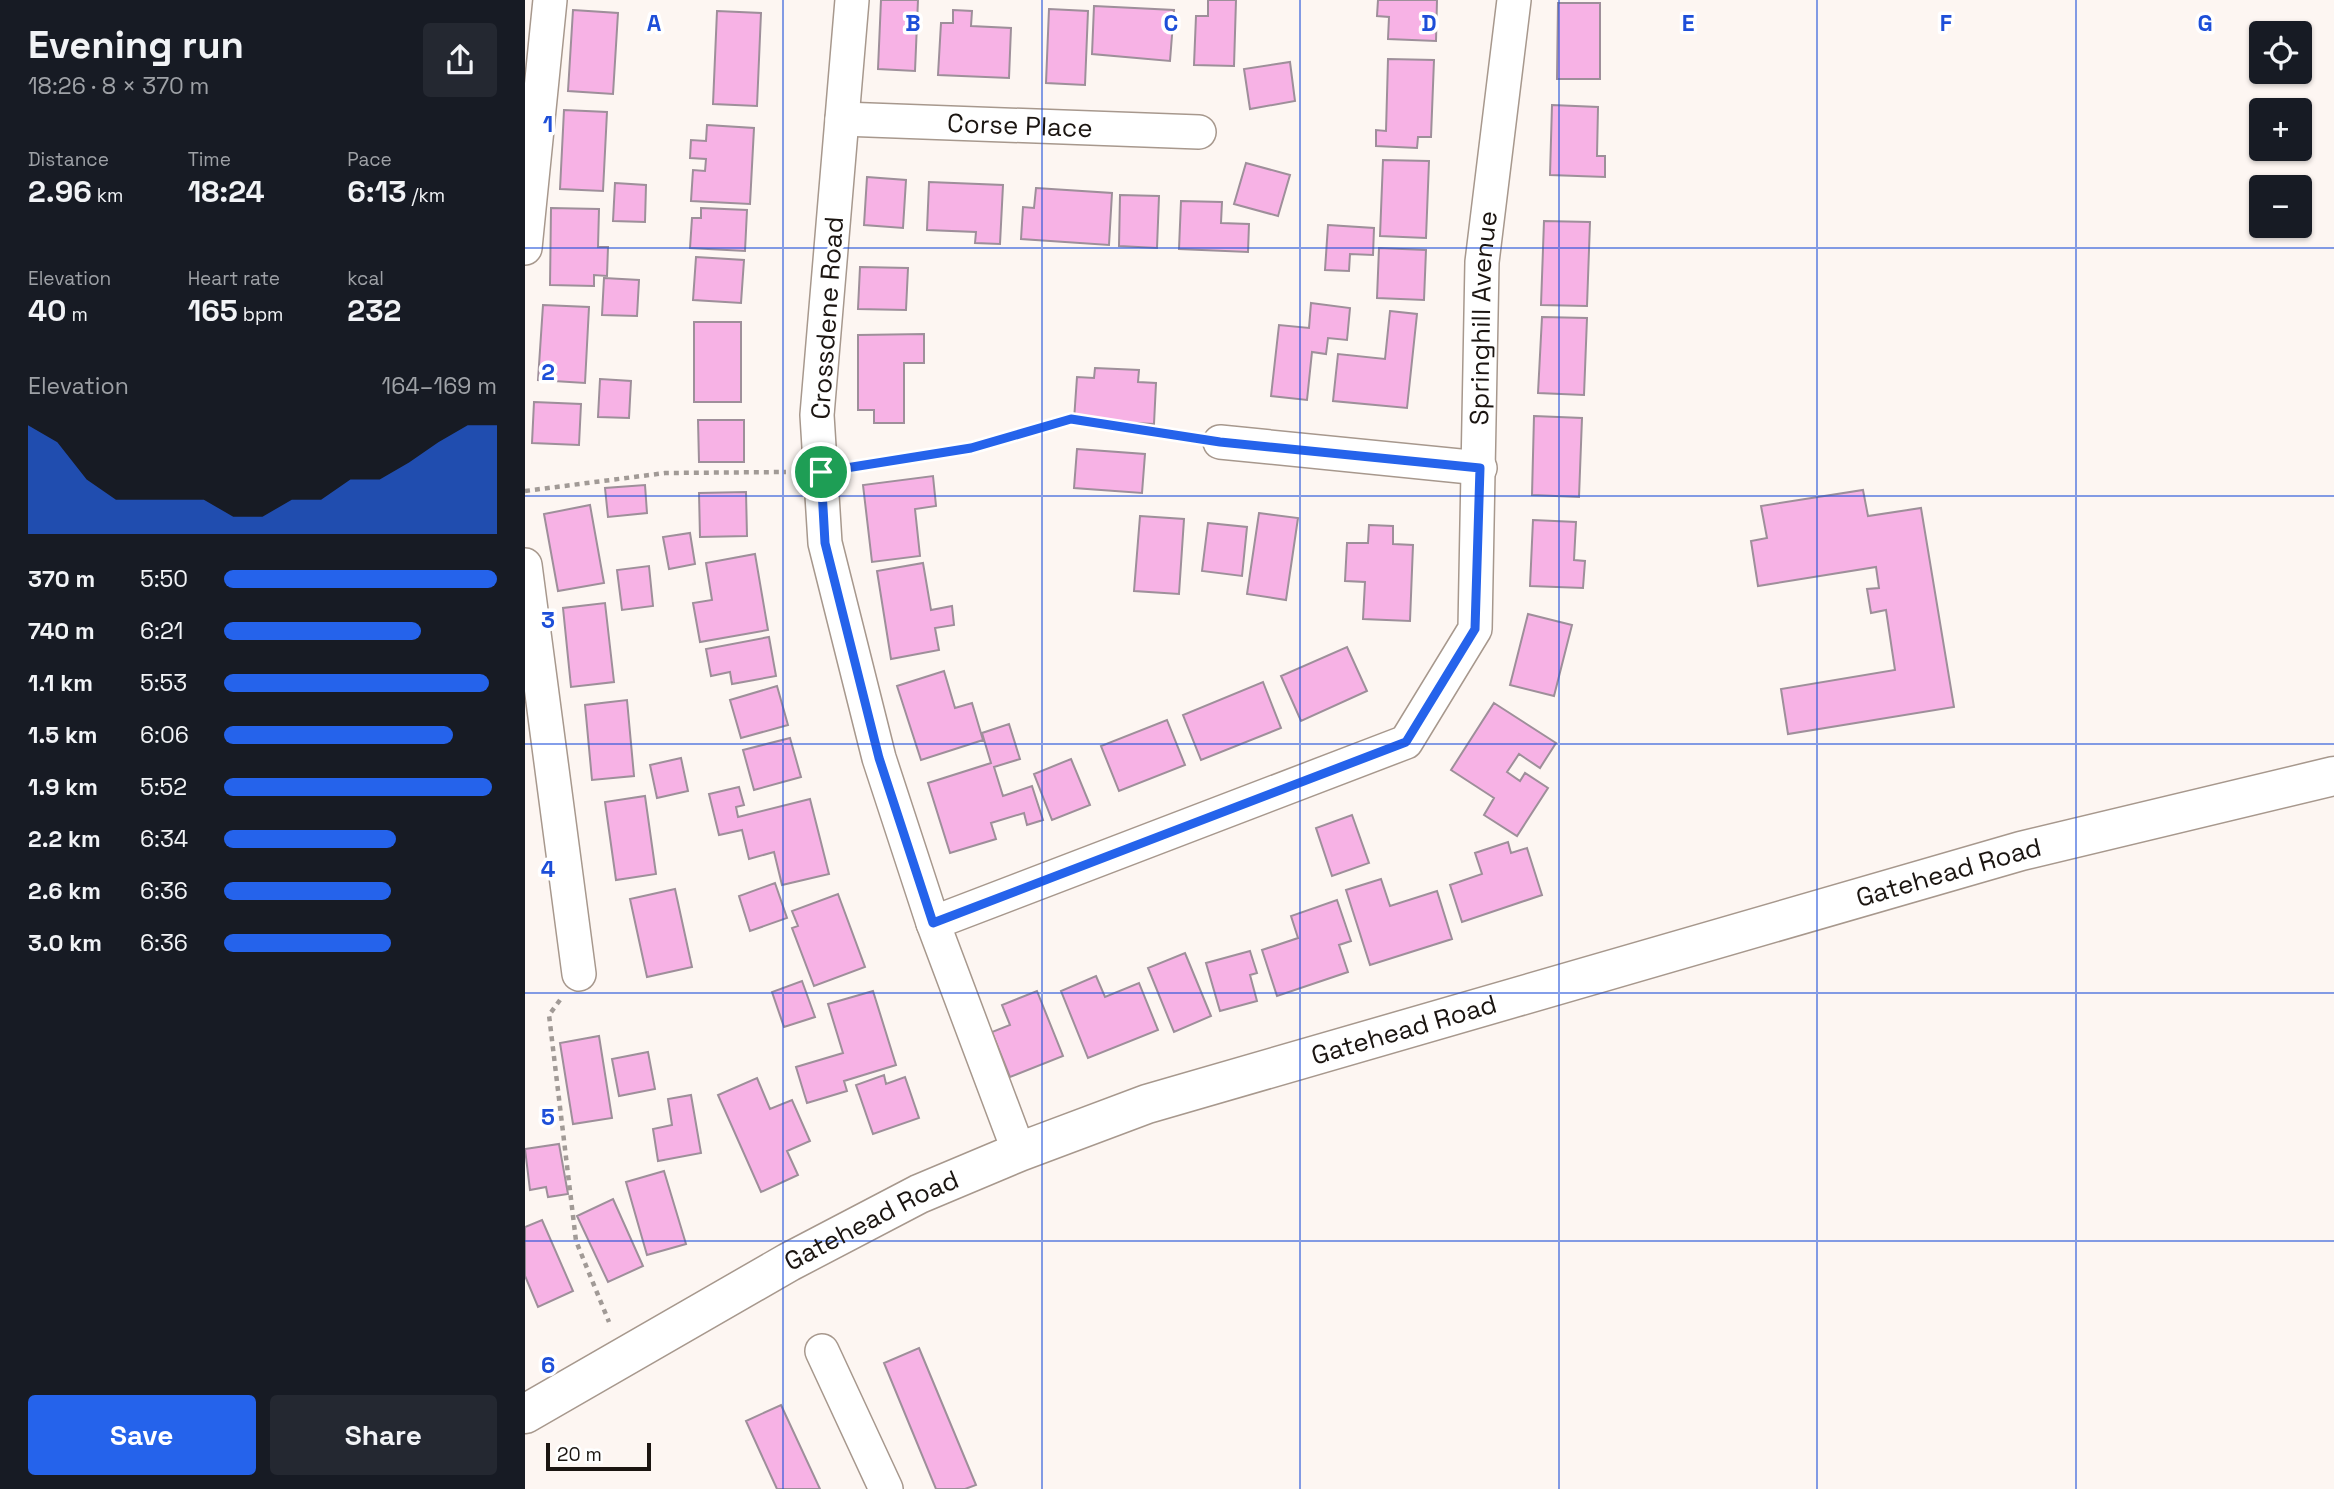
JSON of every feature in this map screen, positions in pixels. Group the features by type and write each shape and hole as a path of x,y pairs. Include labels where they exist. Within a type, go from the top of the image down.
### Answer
{"main road":[{"name":"Gatehead Road","path":"525,1414 789,1262 919,1194 1019,1152 1147,1104 2021,850 2334,776"}],"street":[{"path":"525,248 550,0"},
{"name":"Crossdene Road","path":"852,0 817,415 825,543 879,758 933,923 1019,1152"},
{"name":"Springhill Avenue","path":"933,923 1406,742 1475,629 1482,262 1514,0"},
{"name":"Corse Place","path":"842,119 1199,132"},
{"path":"1220,442 1480,468"},
{"path":"525,565 579,974"},
{"path":"822,1352 886,1489"}],"path":[{"path":"525,491 665,473 821,472 971,448 1071,419 1220,442"},
{"path":"579,974 549,1015 576,1241 624,1358"}],"building":[{"path":"881,0 918,0 915,71 878,69"},
{"path":"1208,0 1236,0 1234,66 1194,65 1196,16 1208,16"},
{"path":"1378,0 1437,0 1436,41 1388,39 1389,17 1377,16"},
{"path":"1558,3 1600,3 1600,79 1557,79"},
{"path":"1094,6 1174,10 1170,61 1092,54"},
{"path":"1049,9 1088,11 1085,85 1046,83"},
{"path":"573,10 618,13 613,94 568,91"},
{"path":"953,10 972,11 971,26 1011,28 1009,78 938,75 941,23 953,23"},
{"path":"717,11 761,13 757,106 713,104"},
{"path":"1388,59 1434,60 1431,137 1418,137 1417,148 1376,146 1376,130 1386,131"},
{"path":"1290,62 1295,101 1250,109 1244,69"},
{"path":"1552,105 1598,107 1597,156 1605,156 1605,177 1550,175"},
{"path":"564,110 607,112 603,191 560,189"},
{"path":"707,125 754,128 750,204 691,201 693,170 705,171 706,159 690,158 691,140 706,141"},
{"path":"1383,160 1429,161 1426,238 1380,236"},
{"path":"1246,163 1290,175 1278,216 1234,204"},
{"path":"867,177 906,180 903,228 864,225"},
{"path":"929,182 1003,185 1000,244 975,243 976,232 927,230"},
{"path":"615,183 646,185 645,222 613,221"},
{"path":"1036,188 1112,193 1109,245 1021,239 1023,207 1034,208"},
{"path":"1120,195 1159,196 1157,248 1119,246"},
{"path":"1181,201 1222,202 1221,223 1249,224 1248,252 1179,249"},
{"path":"551,208 599,209 598,247 608,247 607,276 594,275 594,286 550,285"},
{"path":"701,208 747,210 745,251 690,248 692,218 701,218"},
{"path":"1544,221 1590,222 1587,306 1541,305"},
{"path":"1328,225 1374,228 1373,255 1350,254 1349,271 1325,270"},
{"path":"1379,248 1426,250 1424,300 1377,298"},
{"path":"696,257 744,260 741,303 693,300"},
{"path":"860,267 908,268 906,310 858,309"},
{"path":"604,278 639,280 637,316 602,315"},
{"path":"1311,303 1350,308 1347,340 1328,338 1326,354 1312,352 1307,400 1271,396 1279,325 1309,328"},
{"path":"543,305 589,307 585,383 538,380"},
{"path":"1390,311 1417,314 1407,408 1333,401 1338,354 1385,359"},
{"path":"1542,317 1587,318 1584,395 1538,393"},
{"path":"694,322 741,322 741,402 694,402"},
{"path":"924,334 924,363 904,363 904,423 874,423 874,410 858,410 858,335"},
{"path":"1095,368 1139,370 1138,382 1156,383 1154,424 1074,420 1077,377 1094,378"},
{"path":"600,379 631,381 629,418 598,417"},
{"path":"534,402 581,404 579,445 532,443"},
{"path":"1534,416 1582,418 1579,497 1532,495"},
{"path":"698,420 744,420 744,462 699,462"},
{"path":"1077,449 1145,454 1142,493 1074,488"},
{"path":"933,476 936,506 915,509 920,556 872,562 863,485"},
{"path":"645,485 647,513 608,517 605,488"},
{"path":"1863,490 1868,516 1921,508 1954,707 1788,734 1781,689 1895,670 1886,610 1871,613 1867,589 1879,588 1876,567 1758,586 1751,541 1767,538 1761,506"},
{"path":"746,492 747,536 700,537 699,493"},
{"path":"590,505 604,583 558,591 544,514"},
{"path":"1259,513 1298,518 1286,600 1247,594"},
{"path":"1140,516 1184,519 1179,594 1134,591"},
{"path":"1533,520 1576,522 1574,560 1585,561 1583,588 1530,586"},
{"path":"1208,523 1247,527 1242,576 1202,571"},
{"path":"1369,525 1393,526 1393,544 1413,545 1410,621 1363,619 1365,582 1345,581 1347,543 1368,543"},
{"path":"690,533 695,564 669,569 663,537"},
{"path":"755,554 768,630 700,642 693,603 712,600 706,563"},
{"path":"923,563 931,610 952,606 954,625 935,628 939,650 891,659 877,571"},
{"path":"649,566 653,606 622,610 617,570"},
{"path":"605,603 614,682 571,687 563,608"},
{"path":"1528,614 1572,625 1554,696 1510,685"},
{"path":"769,637 776,676 732,684 730,672 711,676 706,649"},
{"path":"1347,647 1367,691 1301,721 1281,676"},
{"path":"944,671 955,708 972,703 983,740 921,760 897,686"},
{"path":"1263,682 1281,728 1201,760 1183,715"},
{"path":"777,686 788,725 741,738 730,700"},
{"path":"627,700 634,776 592,780 585,705"},
{"path":"1494,703 1556,743 1540,768 1519,754 1507,772 1520,781 1525,773 1548,788 1517,836 1484,815 1494,798 1451,770"},
{"path":"1167,720 1185,765 1119,791 1101,746"},
{"path":"1009,724 1020,759 994,767 1003,796 1032,786 1043,820 1027,825 1024,813 991,823 996,839 950,853 928,783 991,763 982,733"},
{"path":"790,738 801,777 754,790 743,750"},
{"path":"681,758 688,791 657,798 650,765"},
{"path":"1071,759 1090,805 1052,820 1034,774"},
{"path":"739,787 744,805 736,807 738,817 810,799 829,874 782,885 774,852 749,859 742,830 719,835 709,794"},
{"path":"645,796 656,874 616,880 605,802"},
{"path":"1352,815 1369,863 1332,876 1316,828"},
{"path":"1508,842 1511,853 1527,848 1542,895 1462,922 1450,885 1482,874 1475,853"},
{"path":"1381,879 1390,906 1437,891 1452,939 1370,965 1346,890"},
{"path":"775,883 787,918 750,931 739,896"},
{"path":"675,889 692,967 647,977 630,899"},
{"path":"838,894 865,967 814,986 792,928 798,926 792,911"},
{"path":"1337,900 1351,941 1339,945 1348,972 1277,996 1262,950 1298,938 1291,916"},
{"path":"1250,951 1257,973 1250,975 1257,1001 1220,1011 1206,963"},
{"path":"1185,953 1211,1016 1174,1032 1148,968"},
{"path":"1096,976 1105,997 1139,983 1158,1030 1088,1058 1061,991"},
{"path":"802,981 815,1017 784,1027 772,992"},
{"path":"873,991 896,1065 844,1081 847,1091 807,1103 796,1067 843,1053 828,1004"},
{"path":"1037,991 1063,1056 1010,1077 992,1032 1010,1025 1002,1005"},
{"path":"599,1036 612,1118 573,1124 560,1043"},
{"path":"648,1052 655,1089 619,1096 612,1059"},
{"path":"884,1075 886,1084 905,1077 919,1118 873,1134 856,1085"},
{"path":"757,1078 770,1109 792,1100 810,1141 787,1151 798,1175 761,1192 718,1095"},
{"path":"691,1095 701,1153 658,1161 653,1129 672,1125 668,1099"},
{"path":"559,1144 568,1194 548,1197 546,1187 530,1190 525,1149"},
{"path":"664,1171 686,1244 647,1255 626,1182"},
{"path":"613,1199 643,1266 608,1282 577,1216"},
{"path":"542,1220 573,1291 538,1307 525,1276 525,1227"},
{"path":"919,1348 976,1485 965,1489 936,1489 884,1363"},
{"path":"781,1405 820,1489 777,1489 746,1421"}],"route":[{"path":"1071,419 1220,442 1480,468 1475,629 1406,742 933,923 879,758 825,543 821,472 971,448 1071,419"}]}
